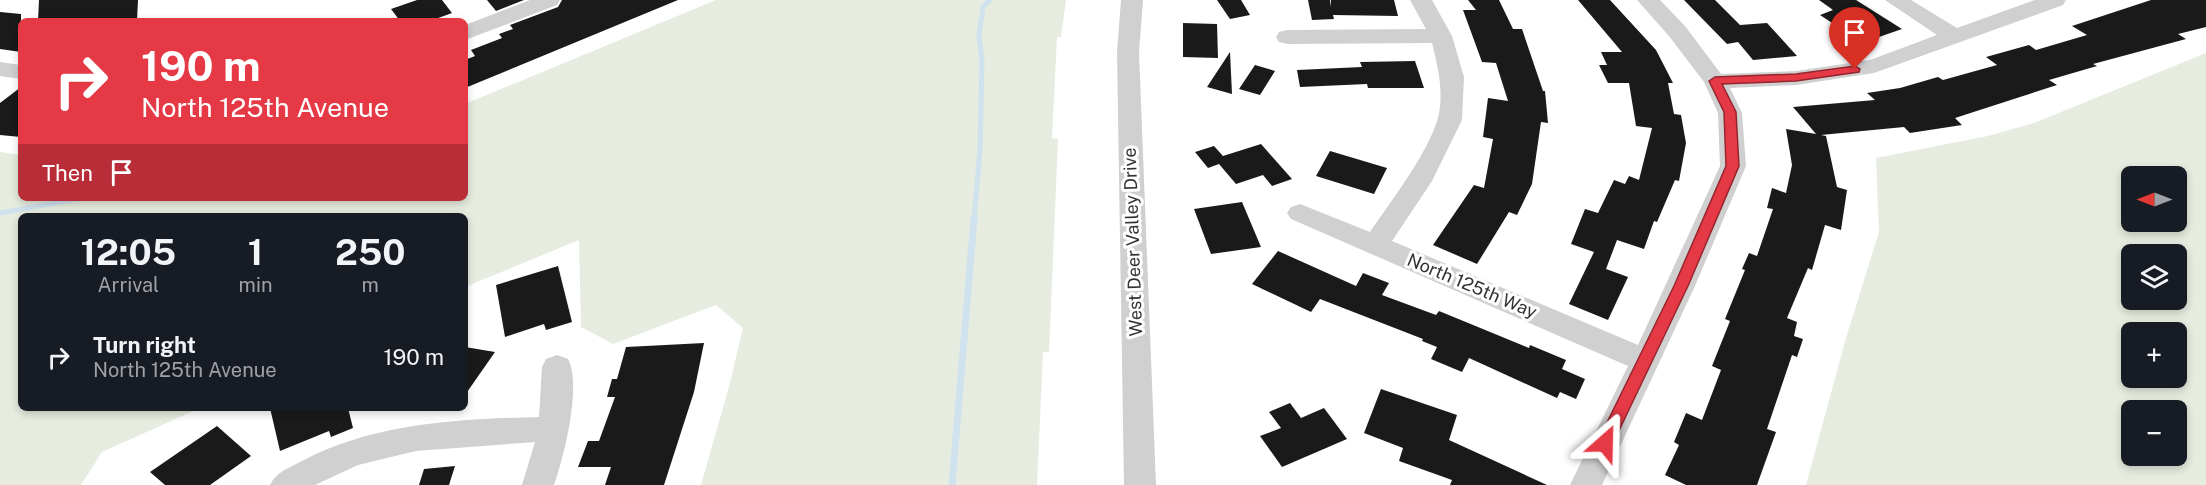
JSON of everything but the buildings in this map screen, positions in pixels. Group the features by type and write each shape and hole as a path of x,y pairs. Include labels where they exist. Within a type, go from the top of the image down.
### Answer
{"street":[{"path":"468,32 549,0"},
{"name":"West Deer Valley Drive","path":"1132,0 1128,52 1140,485"},
{"path":"1375,245 1419,181 1450,120 1452,77 1441,36 1421,0"},
{"path":"1586,485 1643,360 1681,286 1732,166 1730,112 1715,81 1677,31 1648,0"},
{"path":"1896,0 1954,36"},
{"path":"1715,81 1796,78 1874,66 2055,0"},
{"path":"1287,37 1441,36"},
{"path":"0,69 18,72"},
{"name":"North 125th Way","path":"1300,213 1643,360"},
{"path":"538,485 550,456 555,429 557,367"},
{"path":"286,485 346,456 392,441 427,434 555,429"}],"shaded area":[{"path":"716,0 1066,0 1061,37 1057,37 1052,138 1058,139 1049,352 1043,352 1037,485 701,485 743,328 716,305 613,344 581,327 579,240 468,286 468,213 18,213 18,411 193,411 102,452 81,485 0,485 0,152 18,155 18,201 468,201 468,103"},
{"path":"2206,53 2206,485 1806,485 1846,338 1879,232 1876,158 1988,136 2034,123"}],"waterway":[{"path":"974,219 980,150 982,61 979,35 983,7 990,0"},
{"path":"0,213 66,201"},
{"path":"952,485 974,218"}],"route":[{"path":"1605,443 1643,360 1681,286 1732,166 1730,112 1715,81 1796,78 1855,69"}]}
